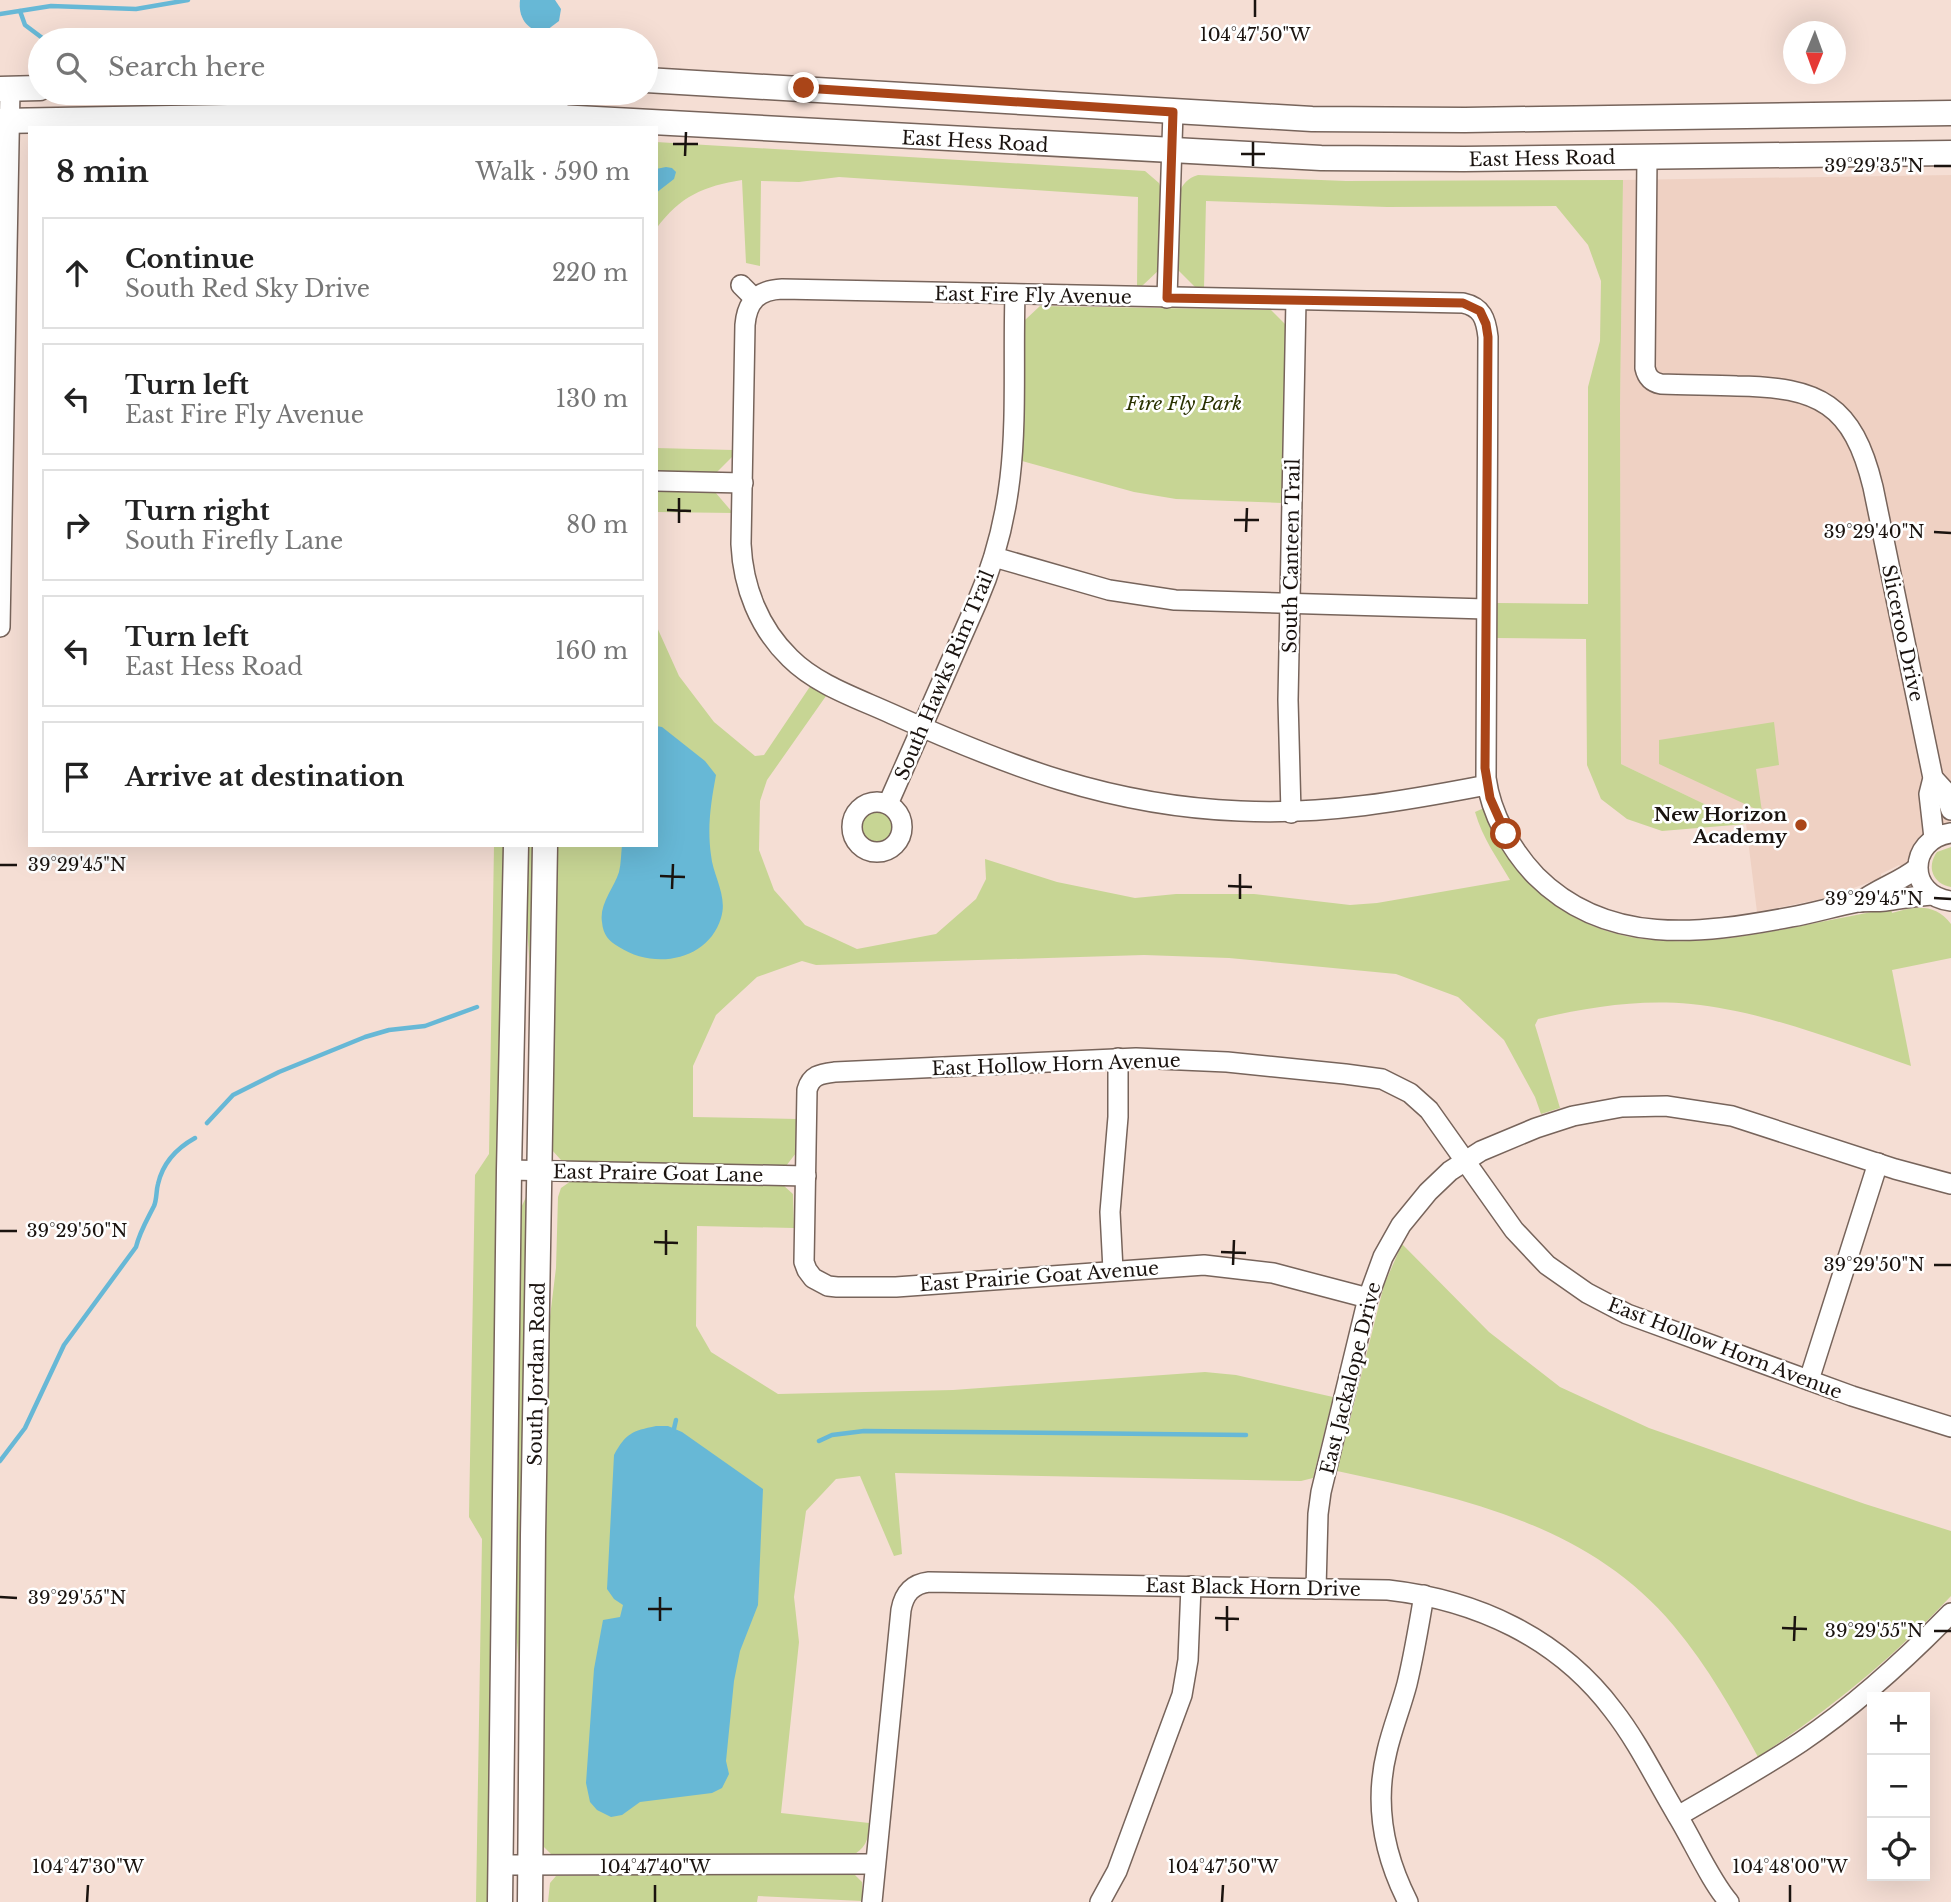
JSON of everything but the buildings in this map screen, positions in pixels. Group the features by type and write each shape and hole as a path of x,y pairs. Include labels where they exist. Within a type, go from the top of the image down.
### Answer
{"main road":[{"name":"East Hess Road","path":"658,81 1299,118 1444,120 1951,114"},
{"path":"5,89 28,88"},
{"path":"521,122 527,105"},
{"path":"552,105 559,122"},
{"name":"East Hess Road","path":"5,121 396,114 643,126"},
{"name":"East Hess Road","path":"658,127 1321,158 1951,153"},
{"name":"South Jordan Road","path":"500,1902 516,847"},
{"name":"South Jordan Road","path":"530,1902 533,1522 545,847"}],"street":[{"path":"0,627 5,89"},
{"path":"1167,298 1173,112"},
{"name":"Sliceroo Drive","path":"1647,157 1647,375 1651,381 1661,384 1770,386 1800,391 1834,410 1853,432 1865,456 1873,487 1933,778 1929,794 1943,836"},
{"name":"East Fire Fly Avenue","path":"743,483 745,325 748,292 782,289 1485,304 1488,337 1486,609"},
{"name":"South Hawks Rim Trail","path":"888,804 972,615 994,556 1011,467 1015,295"},
{"name":"South Canteen Trail","path":"1291,813 1287,700 1296,300"},
{"path":"658,481 743,483 741,544 745,577 755,605 772,636 789,657 817,679 985,755 1030,772 1120,797 1193,808 1291,813 1379,805 1487,785"},
{"path":"994,556 1075,581 1134,595 1214,603 1486,609 1487,785 1493,807 1506,834 1530,869 1566,901 1609,921 1652,930 1703,929 1791,917 1860,902 1944,901"},
{"name":"Sliceroo Drive","path":"1933,778 1944,790 1951,810"},
{"path":"1943,836 1922,851 1917,868 1924,888 1944,901"},
{"path":"1860,902 1877,888 1902,878 1917,868"},
{"path":"1113,1270 1110,1204 1118,1117 1118,1058"},
{"name":"East Hollow Horn Avenue","path":"806,1176 809,1074 1118,1058 1227,1062 1382,1079 1410,1093 1429,1110 1497,1208 1526,1244 1547,1265 1587,1293 1627,1314 1809,1380 1951,1427"},
{"name":"East Jackalope Drive","path":"1316,1589 1321,1492 1368,1297 1383,1257 1401,1224 1440,1180 1464,1160 1525,1132 1573,1116 1650,1105 1732,1116 1951,1184"},
{"path":"1809,1380 1878,1163"},
{"name":"East Praire Goat Lane","path":"509,1170 806,1176"},
{"name":"East Prairie Goat Avenue","path":"806,1176 804,1262 807,1284 880,1287 1113,1270 1186,1266 1236,1267 1273,1273 1368,1297"},
{"name":"East Black Horn Drive","path":"872,1902 905,1583 929,1581 1388,1590 1466,1605 1501,1619 1565,1660 1615,1713 1729,1902"},
{"path":"1100,1902 1117,1871 1182,1695 1188,1660 1191,1586"},
{"path":"1408,1902 1386,1844 1381,1790 1387,1751 1407,1684 1424,1595"},
{"path":"1678,1816 1776,1758 1822,1727 1882,1680 1951,1613"},
{"path":"501,1865 875,1864"}],"shaded area":[{"path":"1951,175 1951,824 1929,828 1904,868 1899,865 1881,874 1881,878 1826,898 1757,912 1746,824 1621,764 1620,406 1623,180"}],"green space":[{"path":"658,142 1145,171 1159,183 1161,189 1160,269 1142,286 1137,286 1138,197 839,177 799,182 761,181 760,266 746,263 742,180 704,189 674,208 658,227"},
{"path":"1198,175 1346,181 1623,180 1620,406 1621,764 1746,824 1662,831 1627,819 1601,799 1587,765 1586,639 1496,638 1496,603 1588,604 1588,387 1600,341 1601,281 1588,245 1556,206 1387,207 1206,201 1204,288 1195,287 1177,269 1179,194 1186,182"},
{"name":"Fire Fly Park","path":"1040,306 1271,310 1286,325 1282,503 1176,499 1134,492 1022,461 1025,320"},
{"path":"658,448 733,450 733,456 715,474 658,473"},
{"path":"658,491 715,492 733,513 658,512"},
{"path":"658,629 679,676 714,722 755,756 764,755 811,685 826,696 767,780 760,801 759,850 774,890 805,925 857,949 936,934 976,899 986,879 985,859 1057,882 1135,898 1176,894 1254,894 1350,905 1377,903 1510,880 1478,822 1475,812 1484,808 1506,853 1537,891 1564,911 1601,929 1641,939 1682,941 1724,938 1891,909 1892,913 1917,908 1931,909 1951,924 1951,958 1892,970 1911,1066 1746,1013 1691,1004 1614,1005 1538,1019 1535,1025 1560,1108 1541,1114 1535,1097 1504,1040 1458,997 1396,974 1229,958 1144,955 816,965 802,961 757,977 716,1015 693,1066 693,1117 797,1119 796,1153 786,1166 572,1163 561,1160 551,1149 556,847 658,847"},
{"path":"1774,722 1779,765 1756,769 1762,812 1659,764 1659,740"},
{"path":"878,808 891,814 897,827 891,840 878,846 865,840 859,827 865,814"},
{"path":"494,847 507,847 490,1902 476,1902 482,1539 469,1517 475,1175 489,1154"},
{"path":"525,847 537,847 531,985 525,897"},
{"path":"1951,847 1951,887 1936,879 1932,863 1937,852"},
{"path":"571,1181 783,1185 793,1194 794,1228 697,1226 696,1326 711,1352 778,1394 953,1390 1205,1372 1236,1375 1333,1397 1313,1478 1301,1481 895,1473 902,1554 894,1556 860,1476 836,1479 806,1511 794,1597 799,1642 781,1813 869,1823 868,1837 863,1847 855,1854 553,1856 543,1846 541,1838 546,1349 556,1268 558,1197 561,1188"},
{"path":"526,1197 530,1197 520,1678 513,1594 520,1210"},
{"path":"1402,1244 1489,1332 1560,1387 1649,1428 1865,1504 1951,1531 1951,1596 1906,1641 1859,1682 1758,1757 1698,1657 1674,1626 1640,1591 1602,1562 1562,1539 1520,1520 1430,1492 1337,1471 1384,1285"},
{"path":"852,1872 862,1882 862,1901 758,1896 757,1902 548,1902 550,1883 556,1876"}],"water":[{"path":"520,0 555,0 561,9 559,21 550,28 531,28 522,17"},
{"path":"672,168 676,172 674,179 658,191 658,169"},
{"path":"658,726 662,727 705,761 716,775 709,834 712,863 723,910 714,933 705,944 692,952 663,959 633,954 615,945 605,934 602,915 619,872 622,847 658,847"},
{"path":"656,1426 668,1426 682,1432 763,1489 758,1605 740,1651 734,1681 726,1761 729,1774 722,1788 712,1793 640,1802 622,1815 611,1817 597,1810 590,1802 586,1783 594,1669 603,1620 620,1617 623,1605 614,1599 607,1589 614,1455 630,1434"}],"waterway":[{"path":"0,14 51,6 136,9 188,0"},
{"path":"20,11 25,25 29,28"},
{"path":"207,1123 233,1095 279,1072 365,1037 389,1030 425,1026 477,1007"},
{"path":"0,1461 25,1428 64,1345 136,1247 156,1201 160,1176 167,1162 182,1146 195,1138"},
{"path":"673,1433 676,1420"},
{"path":"819,1441 832,1435 864,1431 1246,1435"}],"place":[{"name":"New Horizon Academy","path":"1801,825"}],"route":[{"path":"804,88 1173,112 1167,298 1463,303 1480,311 1484,316 1488,337 1485,768 1490,798 1506,834"}]}
